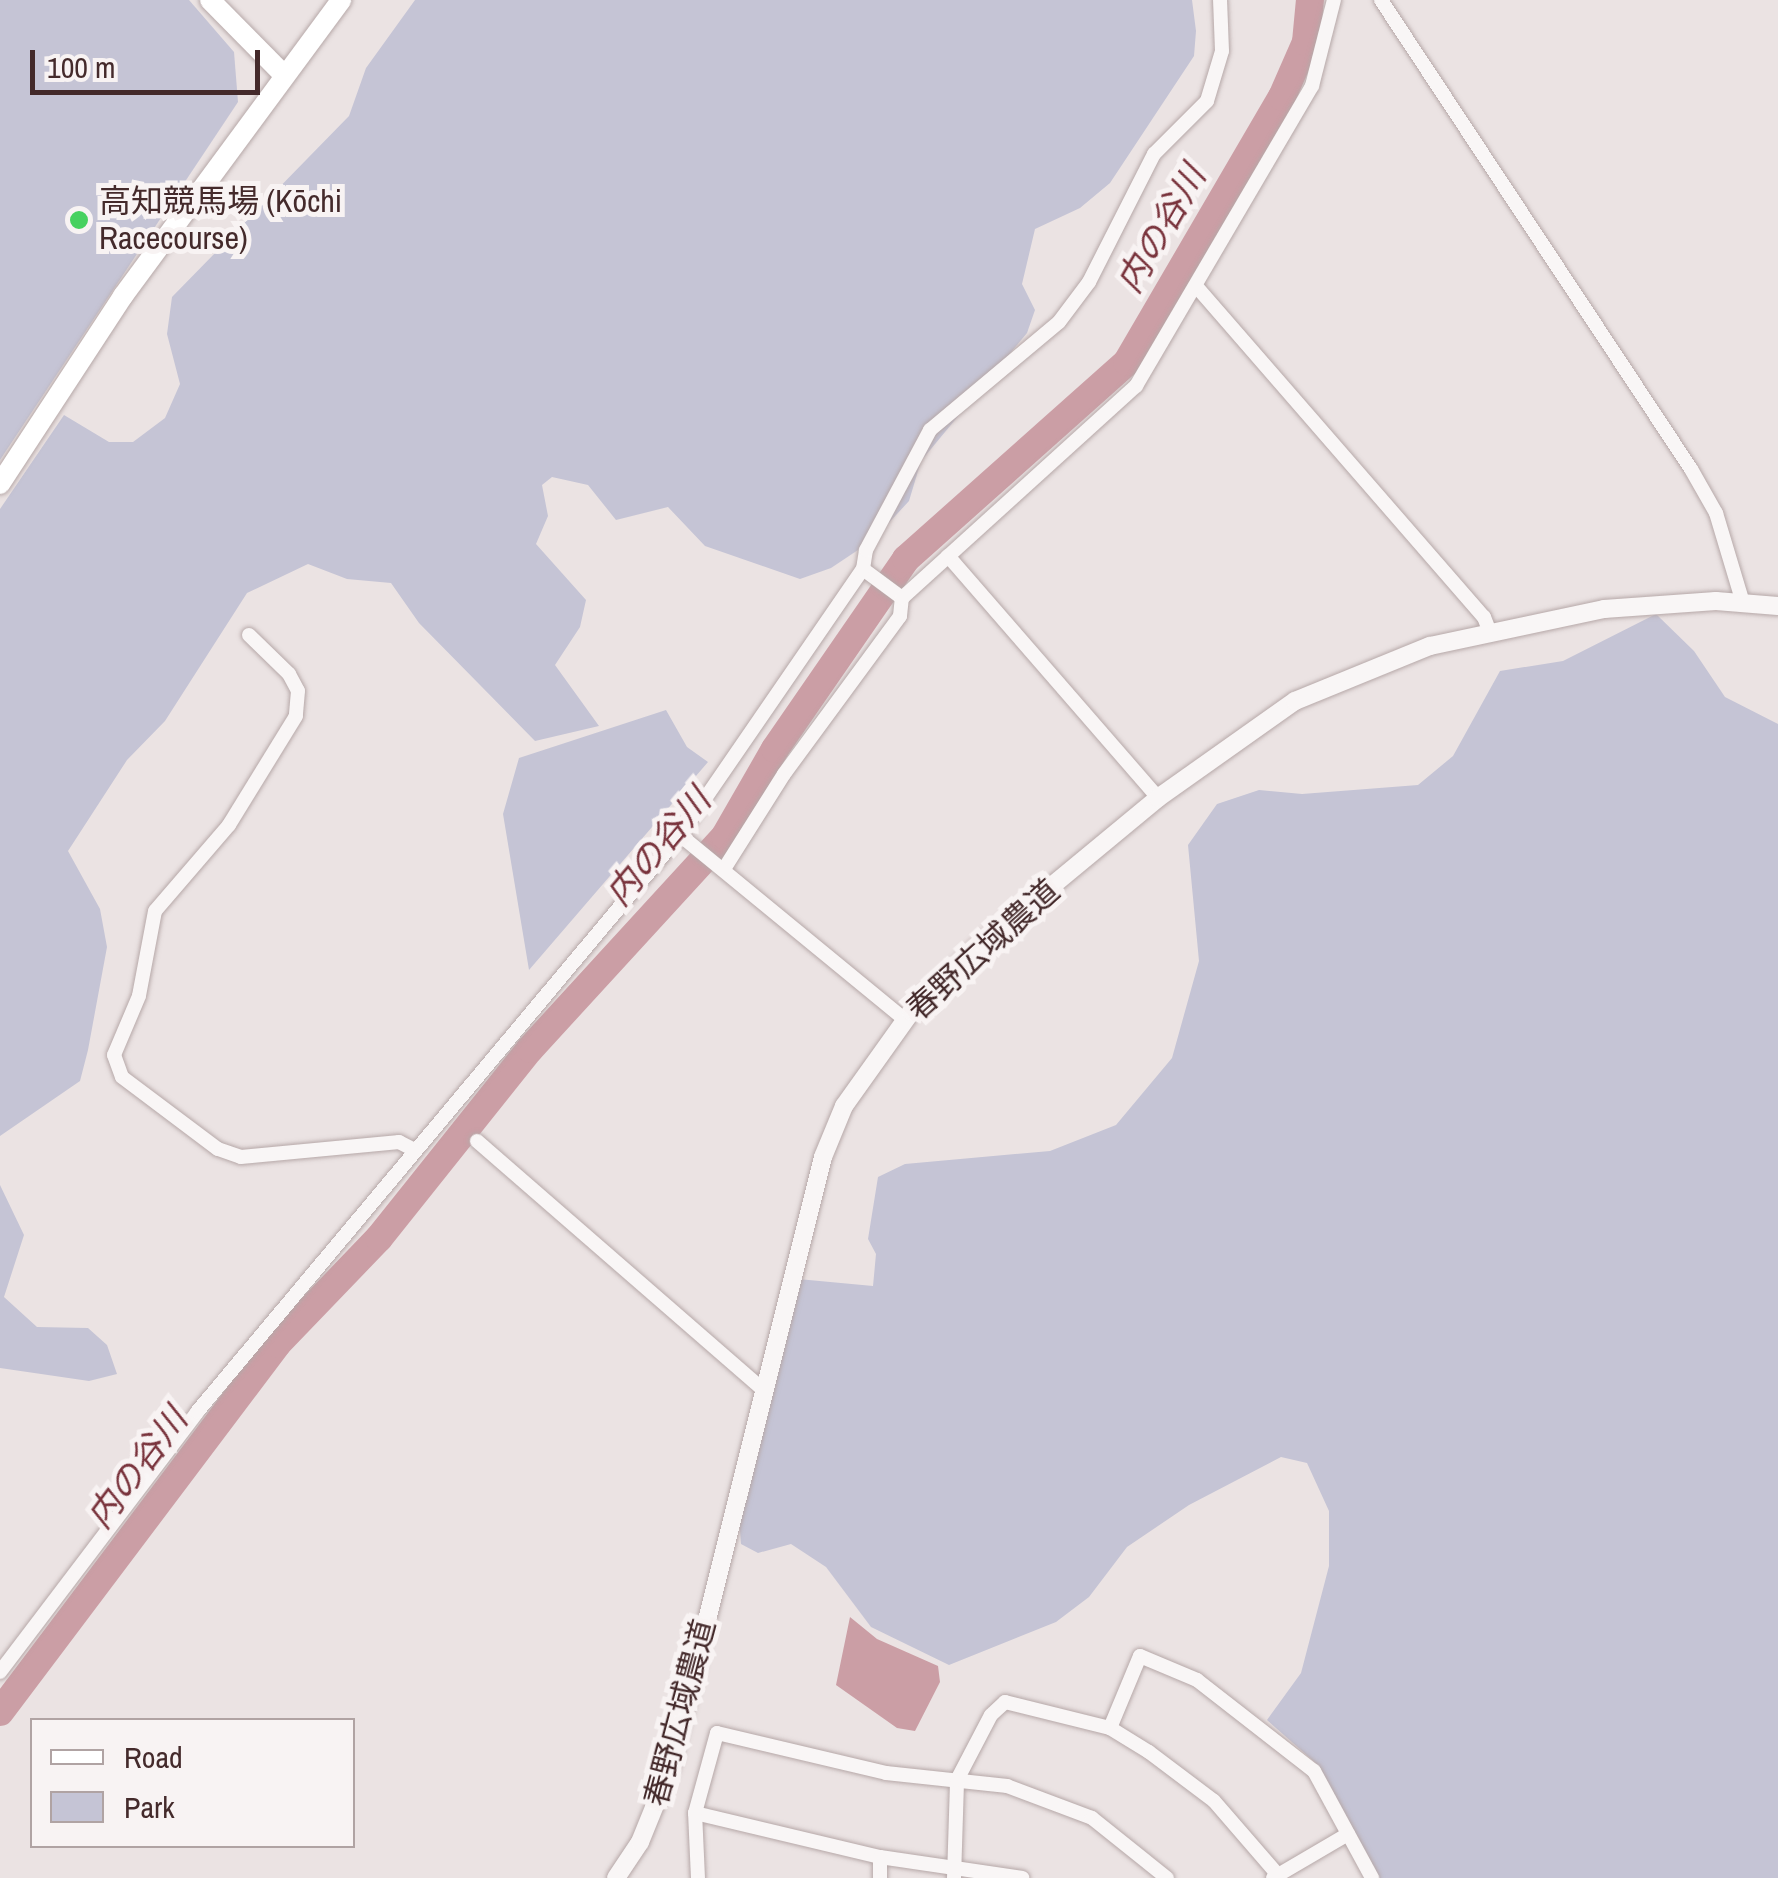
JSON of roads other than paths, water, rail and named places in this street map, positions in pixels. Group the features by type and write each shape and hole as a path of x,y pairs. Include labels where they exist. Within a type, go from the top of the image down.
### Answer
{"main road":[{"path":"210,0 284,75"},
{"path":"0,484 123,296 341,0"}],"street":[{"path":"0,1672 198,1412 415,1150 684,838 866,572 866,550 930,430 1059,322 1089,282 1154,154 1207,101 1222,51 1220,0"},
{"path":"898,596 1119,406 1196,286 1312,86 1334,0"},
{"path":"1381,0 1692,469 1716,513 1743,603"},
{"path":"1196,286 1484,618 1490,633"},
{"path":"948,556 1158,798"},
{"path":"721,867 900,616 898,596 866,572"},
{"name":"春野広域農道","path":"616,1878 640,1842 670,1768 761,1388 824,1157 844,1106 905,1020 978,948 1158,798 1294,701 1430,646 1604,608 1743,603 1778,606"},
{"path":"249,635 289,674 298,691 296,716 229,825 155,911 139,996 114,1055 122,1077 218,1150 241,1157 398,1142 415,1150"},
{"path":"684,838 905,1020"},
{"path":"477,1141 761,1388"},
{"path":"1110,1728 1140,1656 1197,1680 1314,1771 1372,1878"},
{"path":"954,1871 957,1780 990,1715 1005,1702 1110,1728 1214,1801 1276,1877 1348,1834"},
{"path":"698,1878 694,1813 718,1733 886,1774 1007,1786 1092,1818 1167,1878"},
{"path":"694,1813 880,1857 954,1871 1022,1878"},
{"path":"880,1857 880,1878"}],"waterway":[{"name":"内の谷川","path":"0,1712 277,1344 379,1238 530,1049 725,836 775,749 906,559 1127,362 1282,97 1306,42 1310,0"}],"place":[{"name":"高知競馬場 (Kōchi Racecourse)","path":"79,220"}]}
